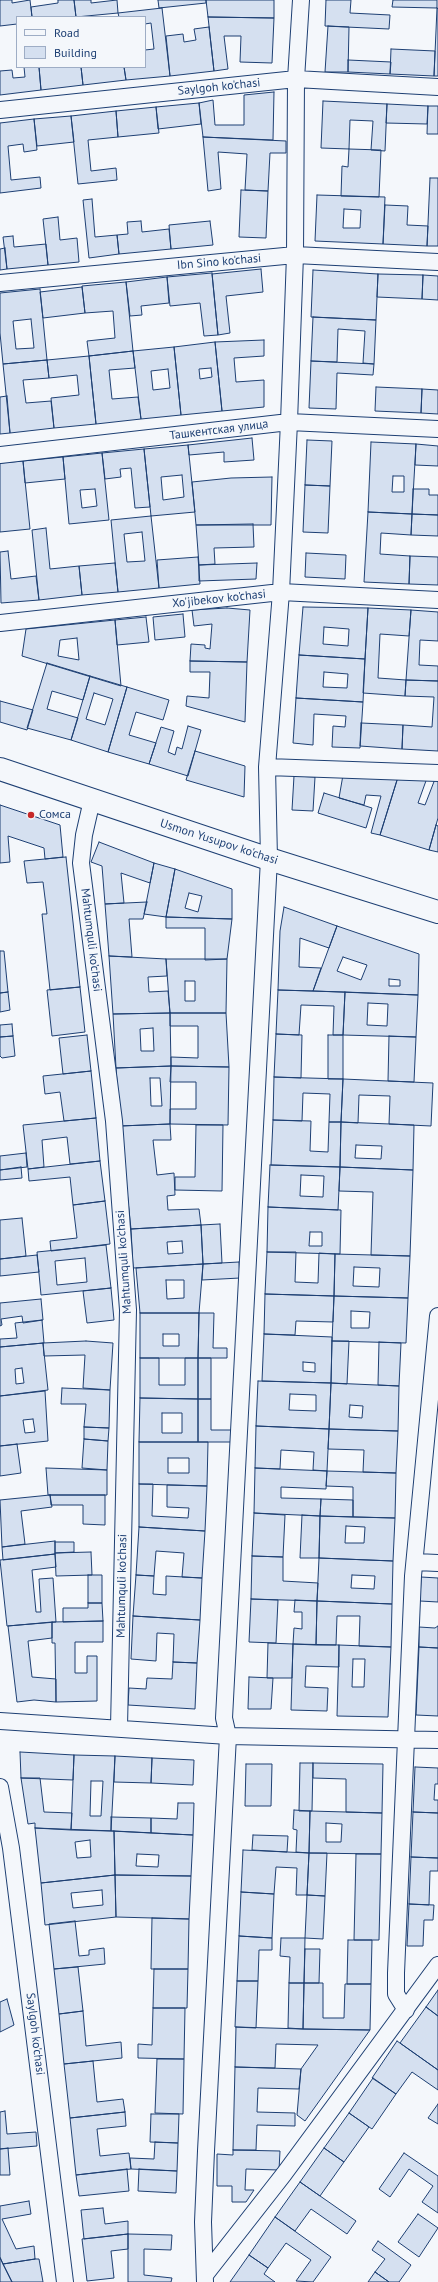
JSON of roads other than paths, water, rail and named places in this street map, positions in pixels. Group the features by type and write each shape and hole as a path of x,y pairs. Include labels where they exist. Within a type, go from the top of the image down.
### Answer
{"main road":[{"name":"Usmon Yusupov ko'chasi","path":"0,769 269,859 438,912"}],"street":[{"path":"205,2279 203,2222 206,2151 228,1736 224,1718 269,859 267,767 281,592 289,422 295,255 296,79 301,0"},
{"name":"Saylgoh ko'chasi","path":"0,110 296,79 438,87"},
{"name":"Ibn Sino ko'chasi","path":"0,283 295,255 438,262"},
{"name":"Ташкентская улица","path":"0,455 289,422 438,429"},
{"name":"Xo'jibekov ko'chasi","path":"0,623 281,592 438,600"},
{"path":"267,767 438,773"},
{"name":"Mahtumquli ko'chasi","path":"92,800 84,835 82,863 114,1121 128,1310 119,1727"},
{"path":"406,2010 396,1994 396,1973 413,1576 416,1562 438,1316"},
{"path":"416,1562 438,1563"},
{"path":"0,1721 119,1727 228,1736 438,1740"},
{"name":"Saylgoh ko'chasi","path":"0,1787 11,1848 65,2282"},
{"path":"205,2279 438,1965"}],"place":[{"name":"Сомса","path":"31,815"}]}
